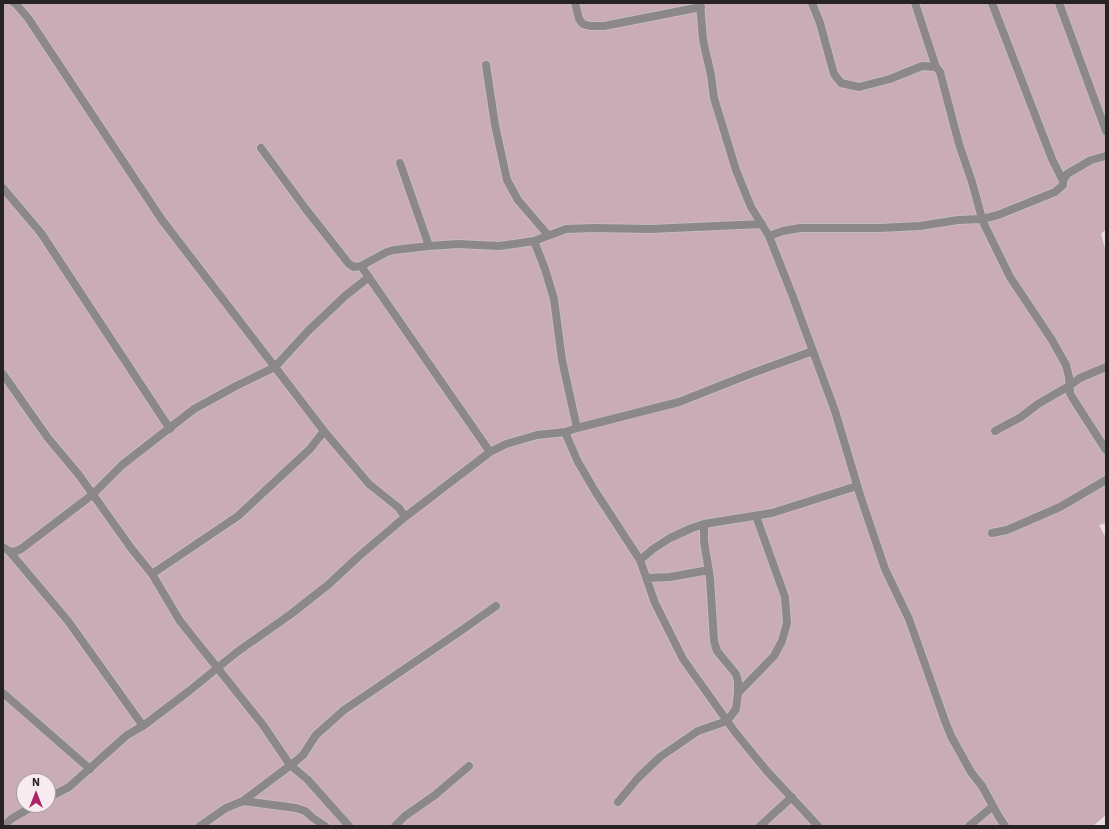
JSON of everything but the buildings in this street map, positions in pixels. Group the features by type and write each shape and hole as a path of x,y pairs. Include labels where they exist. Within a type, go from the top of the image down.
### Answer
{"street":[{"path":"14,3 28,18 162,220 324,432 369,484 399,508 405,517"},
{"path":"575,3 579,19 583,24 590,26 604,26 701,5 703,40 711,75 714,98 736,170 751,207 769,236 793,297 835,411 857,486 885,569 909,619 951,736 1005,826"},
{"path":"812,3 820,23 834,74 841,83 859,88 890,79 922,66 936,67"},
{"path":"915,3 936,67 940,72 959,144 972,182 982,219 1010,277 1048,334 1066,365 1069,377 1070,393 1106,450"},
{"path":"992,3 1052,159 1063,181"},
{"path":"1058,3 1106,131"},
{"path":"486,65 507,180 518,200 548,235"},
{"path":"261,148 305,208 349,264 354,267 361,266 387,252 429,246 458,244 499,246 534,241 566,229 650,229 762,224"},
{"path":"769,236 783,231 800,228 907,227 958,220 982,219 1055,192 1063,185 1065,176 1070,172 1091,160 1106,156"},
{"path":"400,163 429,246"},
{"path":"3,188 41,233 170,429"},
{"path":"534,241 545,269 554,299 562,360 577,428"},
{"path":"361,266 490,452"},
{"path":"6,549 14,552 21,549 92,495 122,465 194,409 275,367 308,331 345,296 370,277"},
{"path":"56,794 69,787 127,736 143,726 237,652 291,614 329,584 405,517 490,452 506,444 537,435 565,432 679,402 813,351"},
{"path":"995,431 1080,378 1106,367"},
{"path":"3,374 48,438 79,475 92,495 152,574 180,620 263,725 290,765 308,779 349,826"},
{"path":"152,574 238,516 310,450 324,432"},
{"path":"565,432 578,462 640,560 655,604 683,659 727,721 766,770 818,826"},
{"path":"992,533 1007,530 1060,507 1106,480"},
{"path":"640,560 670,538 692,528 704,524 772,513 857,486"},
{"path":"738,693 774,656 782,641 787,623 785,597 756,516"},
{"path":"618,802 638,778 660,757 698,731 727,721 736,708 738,681 736,674 717,651 715,646 710,578 704,541 704,524"},
{"path":"6,549 68,621 143,726"},
{"path":"647,578 670,577 709,570"},
{"path":"200,826 226,808 243,801 296,761 316,736 344,710 496,606"},
{"path":"3,693 90,769"},
{"path":"395,826 405,816 435,795 469,766"},
{"path":"760,826 792,797"},
{"path":"243,801 296,808 305,811 325,826"},
{"path":"969,826 993,806"},
{"path":"4,826 11,819 21,813"}],"shaded area":[{"path":"3,3 1106,3 1106,229 1101,234 1106,252 1106,523 1099,525 1106,538 1106,815 1093,826 3,826"}]}
